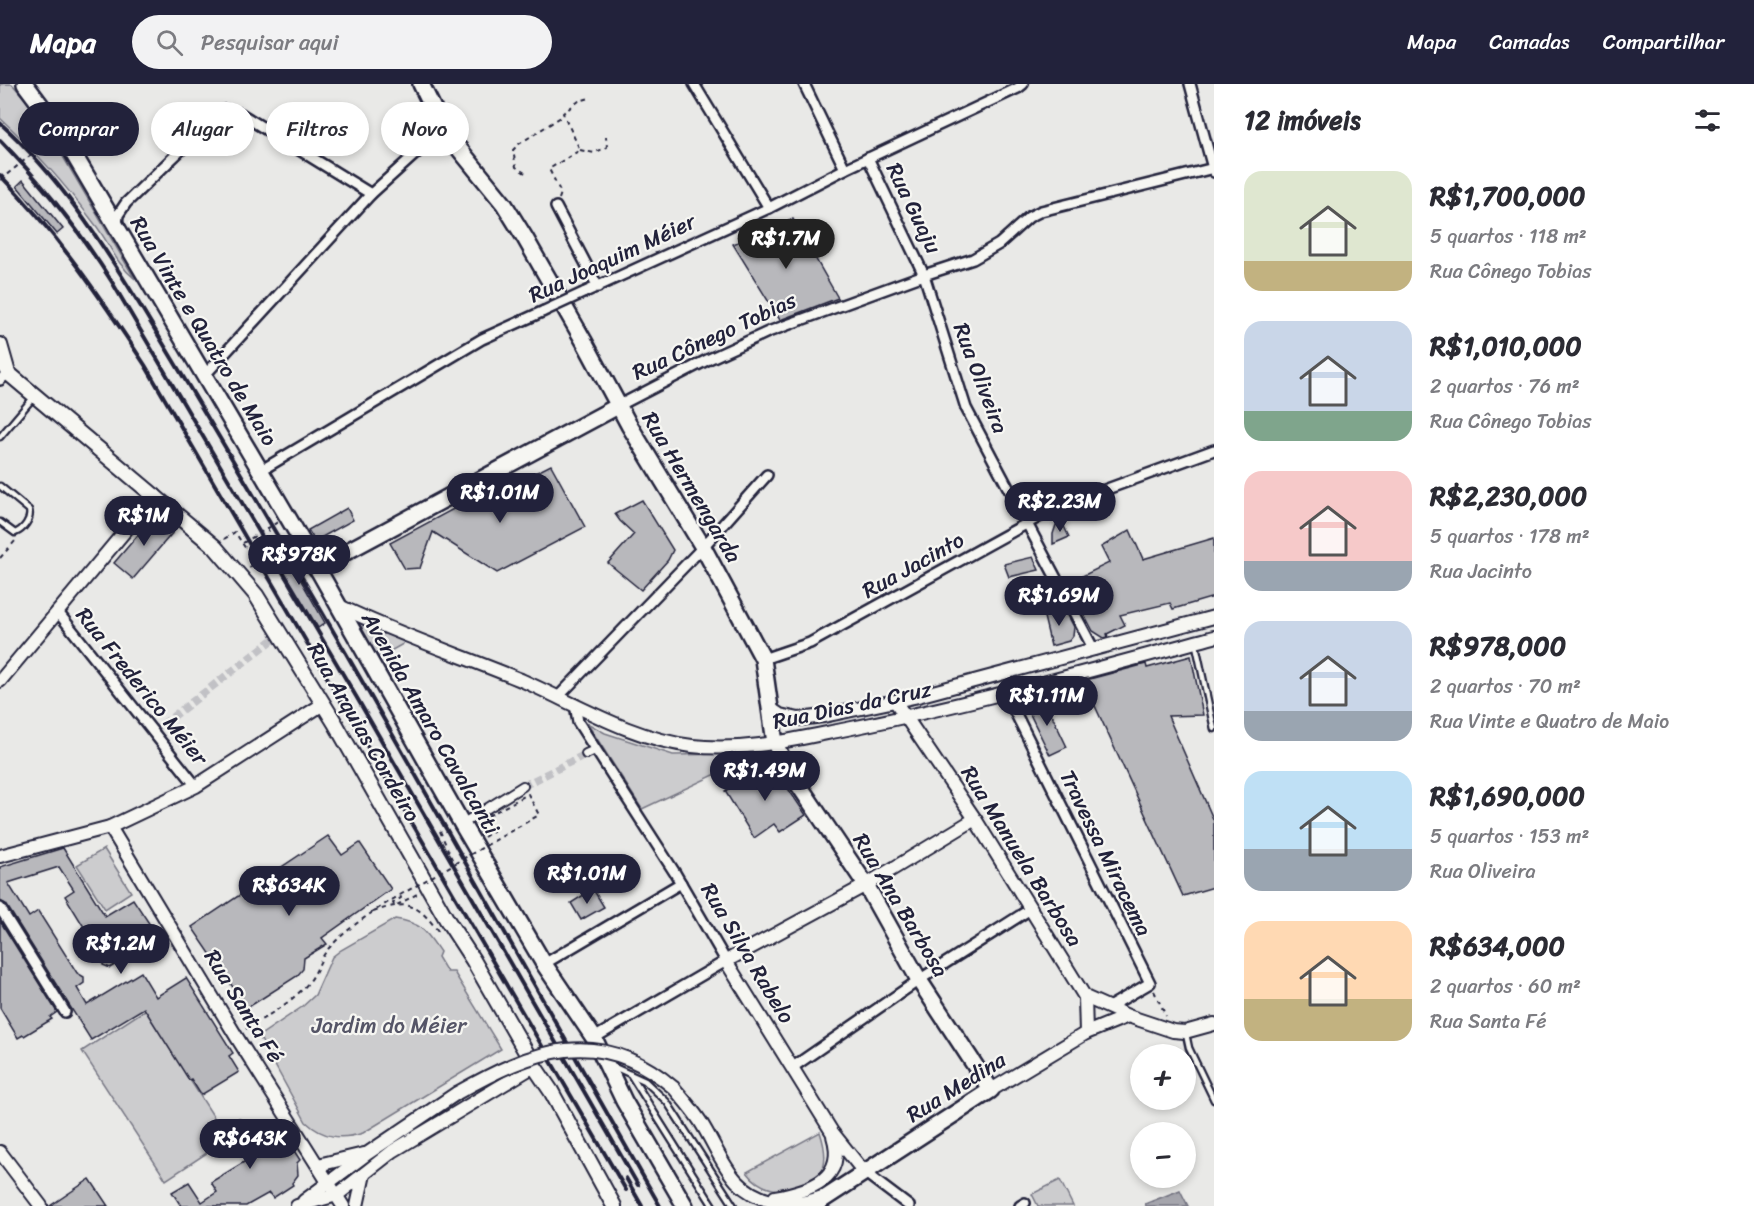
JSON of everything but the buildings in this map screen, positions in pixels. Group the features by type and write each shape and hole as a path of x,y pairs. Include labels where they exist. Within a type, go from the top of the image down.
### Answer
{"main road":[{"name":"Rua Vinte e Quatro de Maio","path":"25,84 60,131 337,605"},
{"name":"Rua Hermengarda","path":"421,84 430,102"},
{"name":"Rua Hermengarda","path":"465,156 504,204 520,229 618,406 703,547 763,659 775,743"},
{"name":"Rua Arquias Cordeiro","path":"0,345 3,373 35,396 216,547 256,595 278,636 322,704 534,1066 551,1091 614,1206"},
{"name":"Rua Cônego Tobias","path":"316,568 618,406"},
{"name":"Avenida Amaro Cavalcanti","path":"337,605 544,964 594,1038 624,1101 685,1206"},
{"name":"Rua Ana Barbosa","path":"775,743 784,763 866,885 920,980 992,1090"},
{"name":"Rua Medina","path":"813,1206 992,1090"}],"street":[{"path":"694,84 769,208"},
{"path":"804,84 845,169"},
{"name":"Rua Joaquim Méier","path":"260,471 482,339 769,208 1023,84"},
{"path":"1190,84 1214,170"},
{"path":"116,227 118,215 126,203 213,119 226,110 241,114 371,194"},
{"path":"204,376 371,194 413,156"},
{"name":"Rua Guaju","path":"868,158 924,274"},
{"name":"Rua Cônego Tobias","path":"618,406 699,364 768,332 924,274 973,259 988,252 1029,217 1041,211 1214,170"},
{"path":"556,207 598,287"},
{"name":"Rua Oliveira","path":"924,274 966,408 1094,650"},
{"name":"Rua Jacinto","path":"763,659 810,643 1055,508 1214,450"},
{"path":"558,697 703,547 767,475"},
{"path":"0,681 155,495"},
{"name":"Rua Dias da Cruz","path":"337,605 363,618 575,704 644,735 667,742 713,748 742,748 775,743 906,716 1214,637"},
{"name":"Rua Frederico Méier","path":"57,611 196,786"},
{"name":"Rua Dias da Cruz","path":"771,709 780,715 799,719 824,716 895,701 1214,617"},
{"name":"Travessa Miracema","path":"1005,692 1150,983"},
{"name":"Rua Manuela Barbosa","path":"895,701 975,819 1085,997"},
{"path":"0,856 110,826 196,786 322,704"},
{"name":"Rua Silva Rabelo","path":"575,704 578,723 590,752 681,884 832,1132 864,1172 909,1206"},
{"path":"462,824 524,786"},
{"path":"594,1038 726,961 866,885 975,819"},
{"name":"Rua Santa Fé","path":"110,826 236,1036 343,1206"},
{"path":"544,964 681,884"},
{"path":"0,908 65,1012"},
{"path":"793,1067 920,980 1032,908"},
{"path":"1109,1007 1150,983"},
{"path":"1086,1033 1085,997 1128,1016 1179,1031 1214,1024"},
{"name":"Rua Medina","path":"992,1090 1086,1033 1128,1016"},
{"path":"297,1206 368,1153 457,1093 525,1059 569,1049 593,1050 620,1056 660,1076 674,1088 700,1121 733,1177 748,1192 764,1199 784,1203 799,1203 832,1193"},
{"path":"297,1206 337,1194 393,1151 534,1066"},
{"path":"764,1199 801,1193 821,1183 832,1168 836,1149 832,1132"},
{"path":"0,1152 41,1206"},
{"path":"318,1165 368,1153"},
{"path":"337,1194 344,1173"},
{"path":"357,1206 364,1174"}],"lane":[{"path":"0,437 35,396"},
{"path":"0,486 29,510 29,519 19,531 15,532 0,522"},
{"path":"1195,642 1214,729"},
{"path":"1179,1031 1214,1100"},
{"path":"605,1063 645,1081 667,1102 734,1206"},
{"path":"630,1074 713,1206"}],"path":[{"path":"525,173 516,167 513,150 564,115 563,113 579,101 590,98"},
{"path":"564,115 580,150"},
{"path":"556,207 561,193 549,169 580,150 594,153 607,147 606,137"},
{"path":"0,180 30,156"},
{"path":"243,543 278,522"},
{"path":"267,528 277,547"},
{"path":"0,558 16,540 15,532"},
{"path":"235,532 255,563"},
{"path":"236,1036 274,1012 308,983 330,946 368,914 539,816 528,794 486,818 493,831 474,844"},
{"path":"440,831 454,864"},
{"path":"368,914 396,905 429,888"},
{"path":"396,905 393,903 401,898 400,895"},
{"path":"396,905 405,905 420,911 445,941"},
{"path":"1150,983 1179,1031"}],"green space":[{"path":"0,84 12,84 28,102 18,102 18,135 0,118"},
{"path":"38,156 63,156 135,279 122,266 99,230"},
{"path":"367,623 405,638 403,644 378,658 361,630 363,624"},
{"path":"587,723 605,733 673,755 765,751 642,809"},
{"path":"104,849 131,892 105,909 77,865"},
{"name":"Jardim do Méier","path":"395,919 411,923 427,933 440,952 438,957 447,972 454,972 501,1049 363,1133 340,1137 326,1134 306,1122 259,1036 302,1007 315,995 332,957"},
{"path":"145,1010 228,1139 166,1180 82,1051"},
{"path":"820,1132 825,1160 823,1169 816,1178 797,1187 781,1190 766,1187 747,1172"},
{"path":"1060,1180 1073,1206 1038,1206 1032,1194"}],"shaded area":[{"path":"1180,1190 1188,1206 1146,1206 1145,1204"}],"tunnel":[{"path":"153,732 274,639"},
{"path":"523,786 586,754"}],"railway":[{"path":"0,123 41,165 78,211 143,310 345,652 660,1206"},
{"path":"0,140 60,208 112,282 357,698 638,1185"},
{"path":"0,175 59,242 95,290 145,365 626,1190"},
{"path":"626,1178 642,1206"}]}
